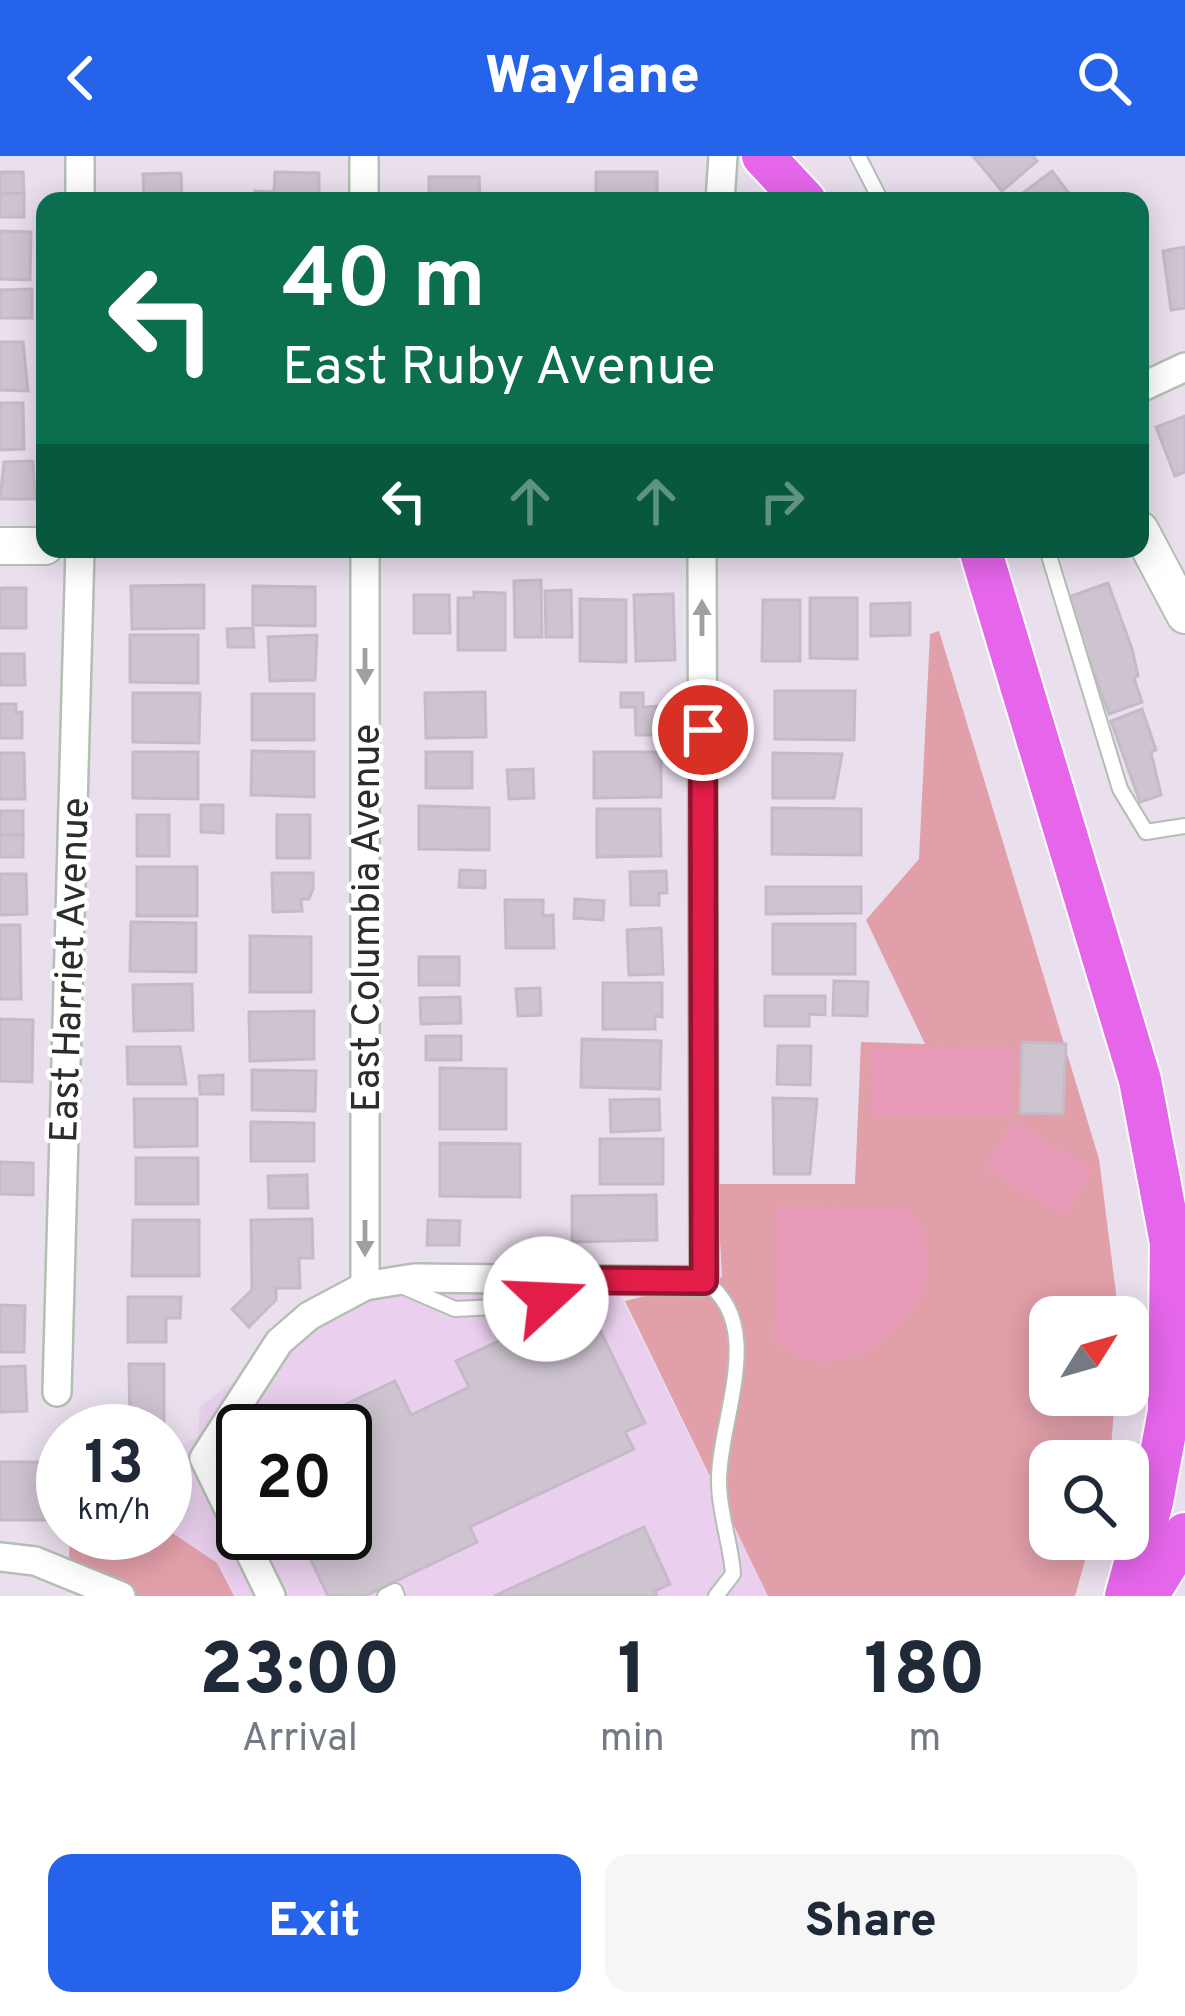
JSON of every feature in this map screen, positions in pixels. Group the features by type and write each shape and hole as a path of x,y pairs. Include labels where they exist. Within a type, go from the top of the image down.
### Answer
{"main road":[{"path":"771,159 798,192"},
{"path":"983,558 1140,1080 1172,1243 1169,1411 1152,1502 1126,1596"},
{"path":"1147,1596 1185,1534"}],"street":[{"path":"80,156 80,192"},
{"path":"364,156 364,192"},
{"path":"721,192 723,156"},
{"path":"1149,384 1185,367"},
{"path":"0,546 36,546"},
{"path":"1149,547 1185,615"},
{"name":"East Harriet Avenue","path":"57,1392 80,558"},
{"name":"East Columbia Avenue","path":"364,558 379,1284"},
{"path":"271,1596 204,1458 279,1342 309,1316 379,1284 704,1281 702,558"},
{"path":"0,1557 35,1562 122,1596"}],"lane":[{"path":"858,156 876,192"},
{"path":"1050,558 1120,789 1146,832 1185,826"},
{"path":"704,1281 728,1305 736,1341 719,1483 733,1574 716,1596"},
{"path":"386,1596 395,1592 398,1596"}],"shaded area":[{"path":"939,631 1099,1159 1116,1296 1029,1296 1029,1416 1113,1416 1112,1440 1029,1440 1029,1560 1085,1560 1075,1596 768,1596 625,1301 722,1277 717,1184 855,1184 861,1042 925,1044 866,920 919,859 930,634"},
{"path":"1011,1047 1012,1115 872,1116 871,1048"},
{"path":"1013,1121 1092,1170 1065,1216 985,1168"},
{"path":"778,1207 905,1208 925,1237 928,1269 917,1300 896,1328 868,1349 836,1360 804,1358 775,1339"},
{"path":"613,1281 768,1596 234,1596 217,1563 192,1546 192,1439 198,1436 200,1406 365,1286"},
{"path":"192,1546 217,1563 234,1596 117,1596 73,1560 192,1560"}],"building":[{"path":"973,156 1033,156 1037,161 1002,191"},
{"path":"1052,171 1068,192 1024,192"},
{"path":"0,172 23,172 24,193 0,194"},
{"path":"275,172 319,173 319,192 274,192"},
{"path":"596,172 657,172 657,192 596,192"},
{"path":"181,173 182,192 144,192 143,174"},
{"path":"429,177 479,177 480,192 429,192"},
{"path":"24,193 24,217 0,217 0,194"},
{"path":"0,231 31,232 30,280 0,279"},
{"path":"1185,247 1185,308 1171,310 1163,251"},
{"path":"32,289 32,318 0,318 0,290"},
{"path":"0,342 23,342 28,391 0,390"},
{"path":"0,403 23,403 24,449 0,450"},
{"path":"1185,416 1185,472 1175,476 1156,427"},
{"path":"33,461 35,499 0,499 4,462"},
{"path":"541,580 542,637 515,637 514,581"},
{"path":"1108,583 1132,649 1142,702 1109,714 1066,598"},
{"path":"204,585 204,628 132,629 131,586"},
{"path":"253,586 315,587 315,626 253,625"},
{"path":"0,588 26,588 26,628 0,628"},
{"path":"571,590 572,637 546,637 545,591"},
{"path":"474,592 505,593 505,650 458,650 458,598 474,598"},
{"path":"673,594 675,660 636,661 634,595"},
{"path":"414,595 449,595 450,633 414,633"},
{"path":"810,598 857,598 857,659 810,658"},
{"path":"580,599 626,600 626,662 580,661"},
{"path":"763,600 800,600 800,661 762,661"},
{"path":"910,603 910,635 871,636 871,604"},
{"path":"253,628 254,647 228,647 227,629"},
{"path":"130,635 198,635 198,683 130,682"},
{"path":"317,635 315,680 270,681 268,637"},
{"path":"0,654 24,654 25,685 0,685"},
{"path":"775,691 855,691 854,740 775,739"},
{"path":"485,692 486,737 426,738 425,693"},
{"path":"133,693 200,693 199,743 133,742"},
{"path":"621,693 643,693 643,707 663,706 664,735 636,735 635,707 621,707"},
{"path":"252,694 314,694 314,740 252,740"},
{"path":"0,704 16,704 16,713 22,712 22,738 0,738"},
{"path":"1142,709 1156,750 1151,752 1161,795 1140,802 1111,721"},
{"path":"252,751 314,752 314,797 251,795"},
{"path":"133,752 198,752 198,799 133,798"},
{"path":"426,752 472,752 472,788 426,788"},
{"path":"594,752 661,752 661,797 594,798"},
{"path":"0,753 24,753 25,799 0,799"},
{"path":"773,753 842,754 834,798 773,798"},
{"path":"533,769 534,798 509,799 507,770"},
{"path":"201,805 223,805 223,833 201,832"},
{"path":"419,806 489,808 489,850 419,849"},
{"path":"772,808 861,809 861,855 772,854"},
{"path":"597,809 660,809 661,856 597,857"},
{"path":"0,811 23,811 23,835 0,835"},
{"path":"137,815 169,815 169,856 137,856"},
{"path":"277,815 310,815 310,858 277,858"},
{"path":"0,835 23,835 23,857 0,857"},
{"path":"137,867 197,867 197,916 137,916"},
{"path":"460,870 485,871 485,888 459,887"},
{"path":"666,871 667,893 659,893 659,905 631,905 630,872"},
{"path":"272,873 313,873 313,889 309,899 301,899 302,911 273,912"},
{"path":"0,874 26,874 27,914 0,915"},
{"path":"766,887 861,887 861,913 766,914"},
{"path":"575,899 604,901 603,920 574,918"},
{"path":"505,900 543,900 543,916 553,915 554,948 506,948"},
{"path":"131,922 196,923 196,972 130,971"},
{"path":"773,924 855,924 855,974 773,974"},
{"path":"0,925 20,925 21,999 0,999"},
{"path":"661,928 663,974 629,975 627,930"},
{"path":"250,936 311,937 311,992 250,992"},
{"path":"419,957 459,957 459,985 419,985"},
{"path":"834,981 868,982 867,1016 833,1015"},
{"path":"603,983 662,983 662,1017 655,1016 655,1029 603,1029"},
{"path":"192,984 193,1030 134,1031 133,985"},
{"path":"540,988 541,1015 518,1016 516,989"},
{"path":"765,996 825,996 825,1015 809,1014 809,1026 765,1026"},
{"path":"460,997 461,1023 421,1024 420,998"},
{"path":"314,1011 314,1059 250,1061 249,1012"},
{"path":"0,1019 33,1020 32,1082 0,1081"},
{"path":"426,1036 461,1036 461,1060 426,1060"},
{"path":"582,1039 661,1041 660,1089 581,1087"},
{"path":"1022,1042 1066,1044 1063,1114 1020,1113"},
{"path":"778,1046 811,1046 810,1085 777,1084"},
{"path":"127,1047 180,1047 186,1084 128,1084"},
{"path":"440,1068 506,1069 506,1129 440,1129"},
{"path":"252,1070 316,1071 315,1111 252,1110"},
{"path":"223,1075 223,1094 200,1094 199,1076"},
{"path":"773,1098 817,1099 810,1174 774,1174"},
{"path":"134,1099 197,1099 197,1146 135,1147"},
{"path":"659,1099 660,1130 611,1132 610,1100"},
{"path":"251,1122 314,1123 314,1161 251,1161"},
{"path":"600,1139 663,1139 663,1184 600,1184"},
{"path":"440,1143 520,1144 520,1197 440,1196"},
{"path":"136,1158 198,1158 198,1204 136,1204"},
{"path":"0,1162 33,1163 33,1195 0,1194"},
{"path":"307,1175 308,1208 269,1208 268,1176"},
{"path":"656,1195 657,1240 572,1242 572,1196"},
{"path":"312,1219 313,1258 299,1258 300,1288 276,1288 276,1300 249,1327 232,1309 252,1290 251,1220"},
{"path":"133,1220 199,1220 199,1276 132,1276"},
{"path":"428,1220 460,1221 459,1245 427,1245"},
{"path":"128,1297 181,1297 180,1318 166,1318 166,1342 128,1342"},
{"path":"0,1305 25,1306 24,1352 0,1352"},
{"path":"569,1308 582,1334 598,1326 645,1423 625,1432 634,1449 470,1527 477,1542 365,1596 328,1596 311,1560 372,1560 372,1404 346,1404 395,1381 411,1415 469,1387 456,1361"},
{"path":"129,1364 164,1364 164,1404 130,1404"},
{"path":"25,1366 27,1411 0,1412 0,1367"},
{"path":"0,1462 36,1462 36,1520 0,1520"},
{"path":"644,1527 670,1584 655,1591 657,1596 494,1596"}],"route":[{"path":"546,1299 569,1280 704,1281 703,730"}]}
